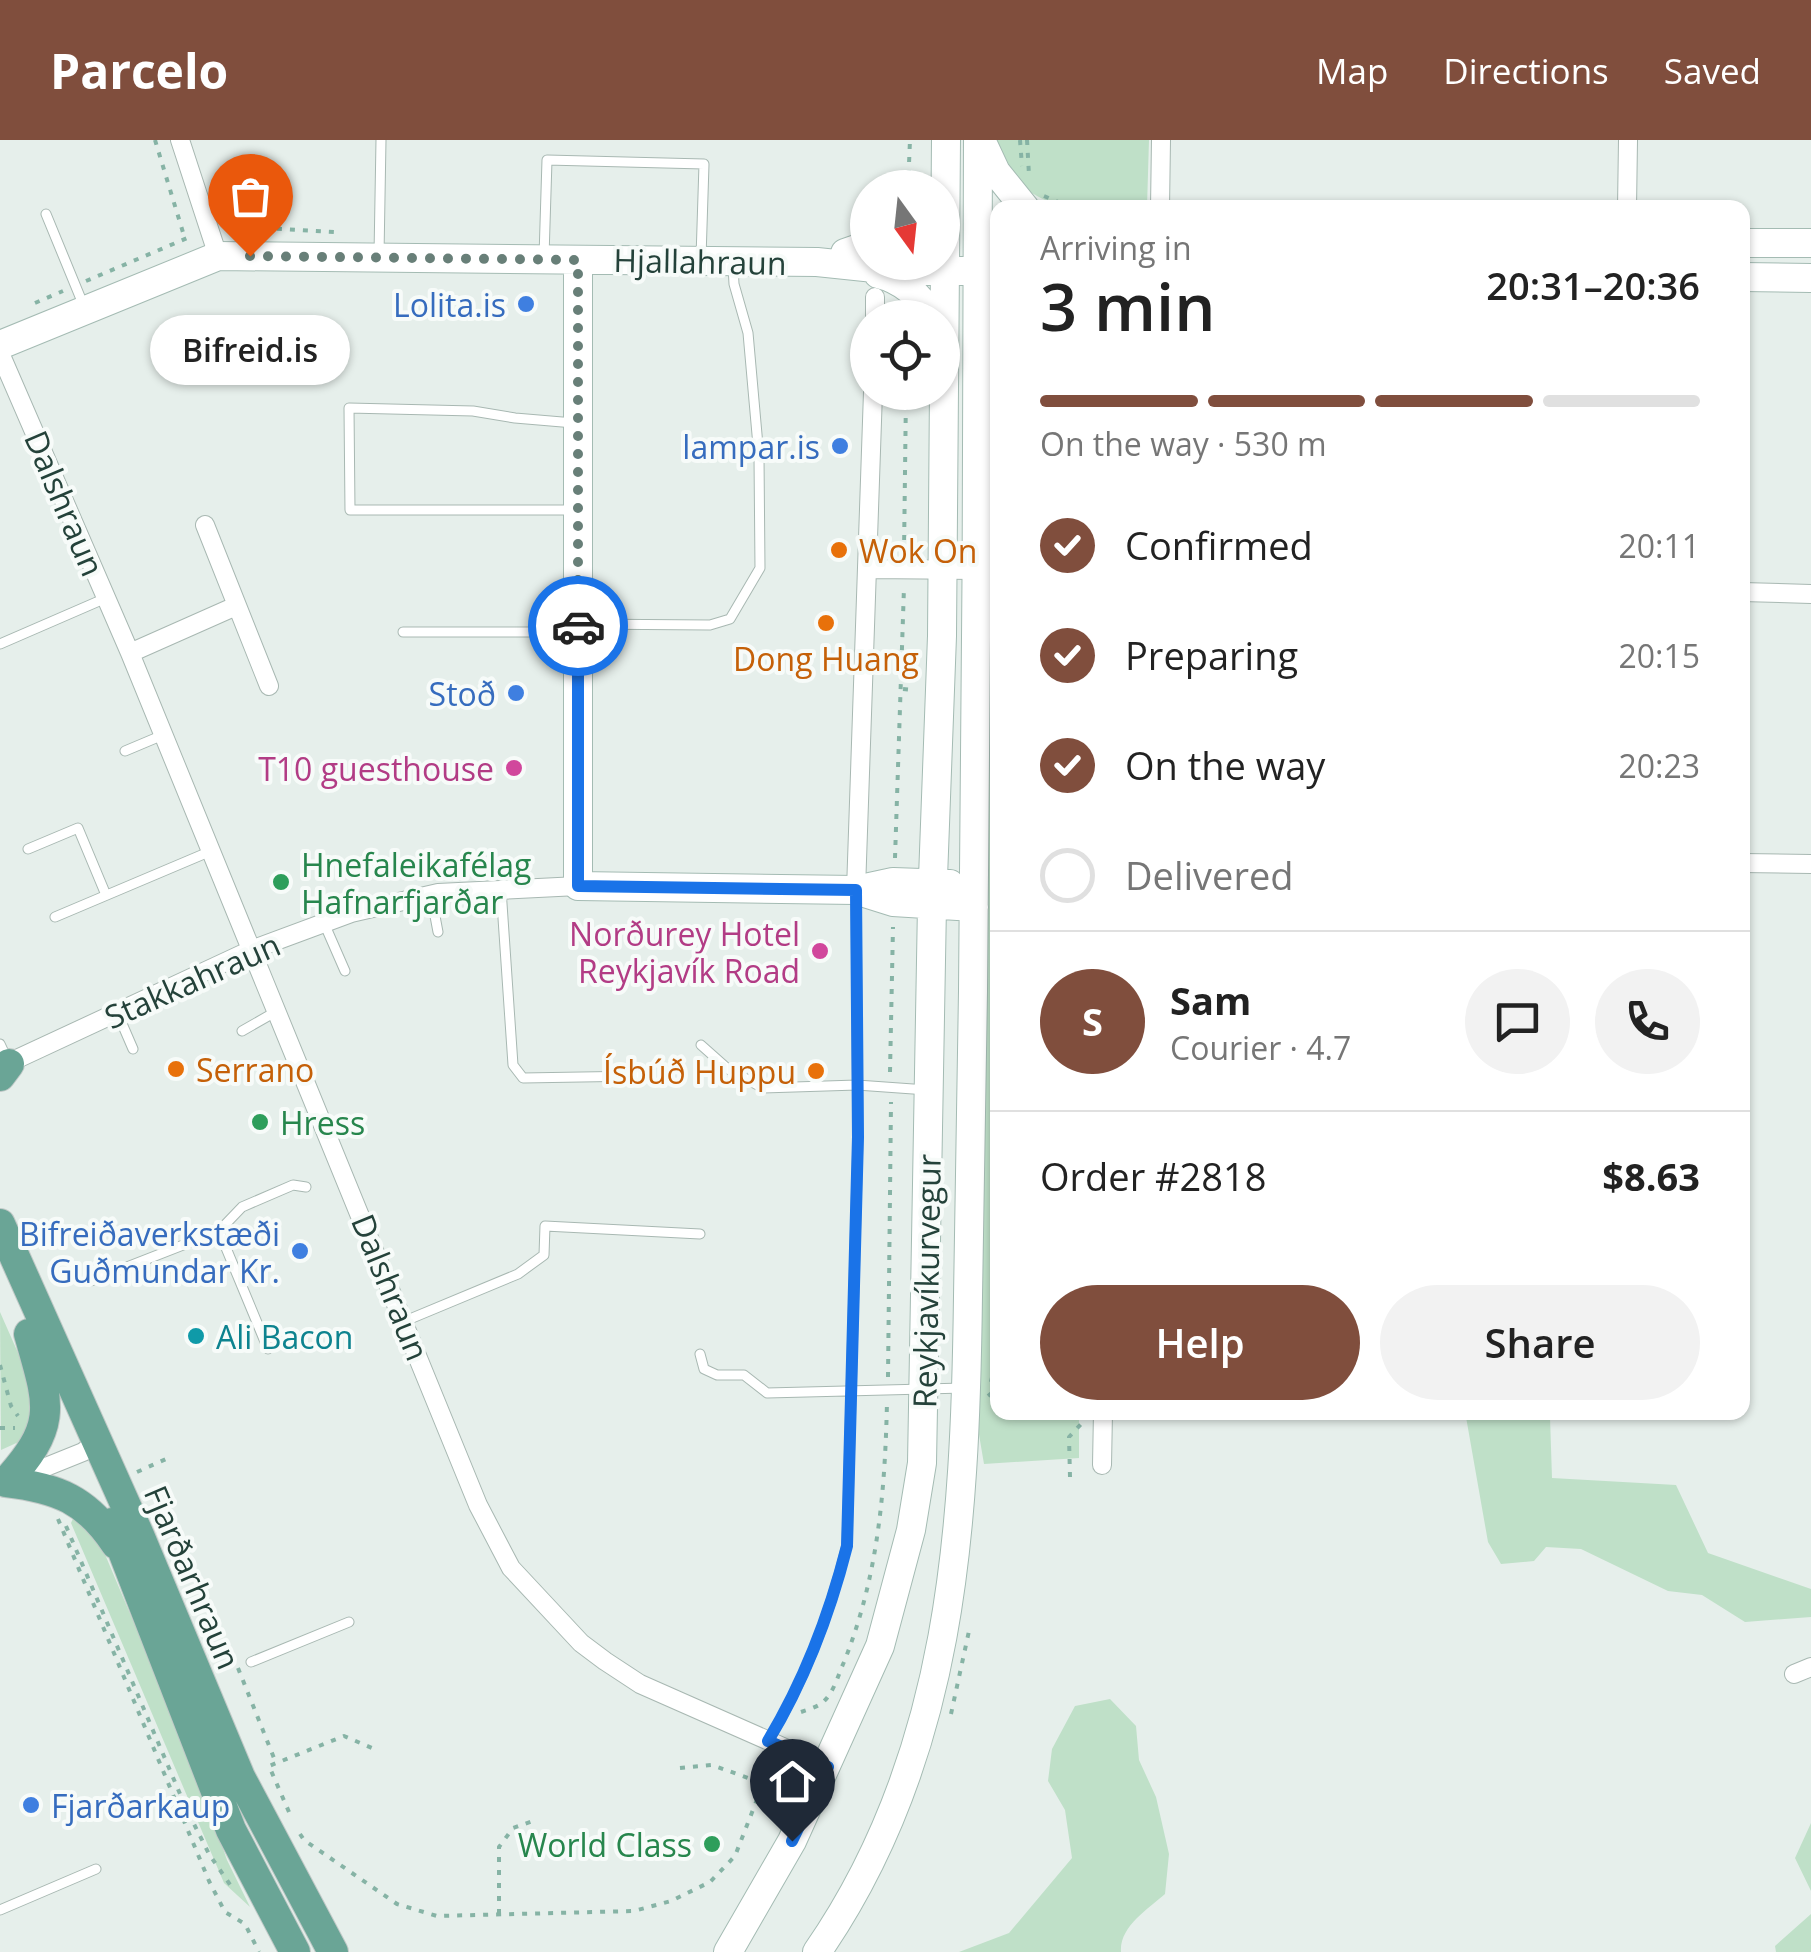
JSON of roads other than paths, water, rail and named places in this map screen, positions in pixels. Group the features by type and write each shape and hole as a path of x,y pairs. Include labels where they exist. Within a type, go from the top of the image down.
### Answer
{"main road":[{"path":"980,140 996,172 1031,200"},
{"name":"Reykjavíkurvegur","path":"816,1952 852,1895 895,1809 919,1741 948,1616 978,1392 978,380 988,259 980,140"},
{"path":"937,170 946,146"},
{"path":"1750,242 1811,243"},
{"name":"Hjallahraun","path":"0,345 218,256 817,262 850,255"},
{"name":"Hjallahraun","path":"960,257 988,259"},
{"path":"578,260 578,886"},
{"path":"1750,277 1811,278"},
{"path":"897,280 922,300"},
{"path":"978,380 990,349"},
{"name":"Reykjavíkurvegur","path":"728,1952 792,1841 880,1646 911,1530 922,1463 942,636 940,410"},
{"name":"Stakkahraun","path":"578,886 856,890 893,882 933,894 975,897"},
{"name":"Fjarðarhraun","path":"0,1224 90,1447 240,1777 333,1952"},
{"name":"Fjarðarhraun","path":"0,1271 90,1447 125,1558 231,1830 294,1952"},
{"path":"3,1484 28,1459 47,1413 46,1394 29,1334"},
{"path":"3,1484 28,1485 63,1496 97,1516 125,1558"}],"street":[{"path":"180,140 218,256"},
{"path":"1160,200 1161,140"},
{"path":"1628,140 1628,200"},
{"name":"Dalshraun","path":"0,353 130,653 478,1505 510,1568 581,1643 640,1684 770,1751 828,1767"},
{"path":"856,890 872,410"},
{"path":"205,524 269,686"},
{"path":"868,569 978,570"},
{"path":"1750,592 1811,594"},
{"path":"130,653 236,606"},
{"path":"1750,863 1811,864"},
{"name":"Stakkahraun","path":"2,1066 251,950 351,913 431,895 578,886"},
{"path":"1102,1464 1103,1420"},
{"path":"3,1484 90,1447"}],"lane":[{"path":"380,258 381,140"},
{"path":"544,260 547,160 704,164 701,261"},
{"path":"46,214 85,310"},
{"path":"403,632 710,625 730,619 760,568 756,422 748,334 734,284 733,262"},
{"path":"577,423 473,410 349,408 350,510 577,510"},
{"path":"0,644 106,598"},
{"path":"125,750 162,735"},
{"path":"28,849 78,828 106,895"},
{"path":"54,917 211,851"},
{"path":"501,889 513,1065 522,1078 640,1076"},
{"path":"770,1751 837,1584 847,1546 853,1391 856,890"},
{"path":"431,895 438,932"},
{"path":"323,923 345,971"},
{"path":"117,1012 132,1050"},
{"path":"242,1031 277,1012"},
{"path":"702,1045 728,1069 763,1088 857,1085 930,1090"},
{"path":"91,1282 219,1231 242,1206 293,1185 306,1187"},
{"path":"406,1321 518,1274 544,1255 545,1226 700,1234"},
{"path":"219,1231 268,1349"},
{"path":"700,1354 704,1368 717,1374 744,1375 766,1393 924,1389 978,1392"},
{"path":"251,1662 349,1622"},
{"path":"0,1910 96,1868"}],"place":[{"name":"Bifreid.is","path":"250,256"},
{"name":"Lolita.is","path":"526,304"},
{"name":"lampar.is","path":"840,446"},
{"name":"Wok On","path":"839,550"},
{"name":"Dong Huang","path":"826,623"},
{"name":"Stoð","path":"516,693"},
{"name":"T10 guesthouse","path":"514,768"},
{"name":"Hnefaleikafélag Hafnarfjarðar","path":"281,882"},
{"name":"Norðurey Hotel Reykjavík Road","path":"820,951"},
{"name":"Serrano","path":"176,1069"},
{"name":"Ísbúð Huppu","path":"816,1071"},
{"name":"Hress","path":"260,1122"},
{"name":"Bifreiðaverkstæði Guðmundar Kr.","path":"300,1251"},
{"name":"Ali Bacon","path":"196,1336"},
{"name":"Fjarðarkaup","path":"31,1805"},
{"name":"World Class","path":"712,1844"}]}
